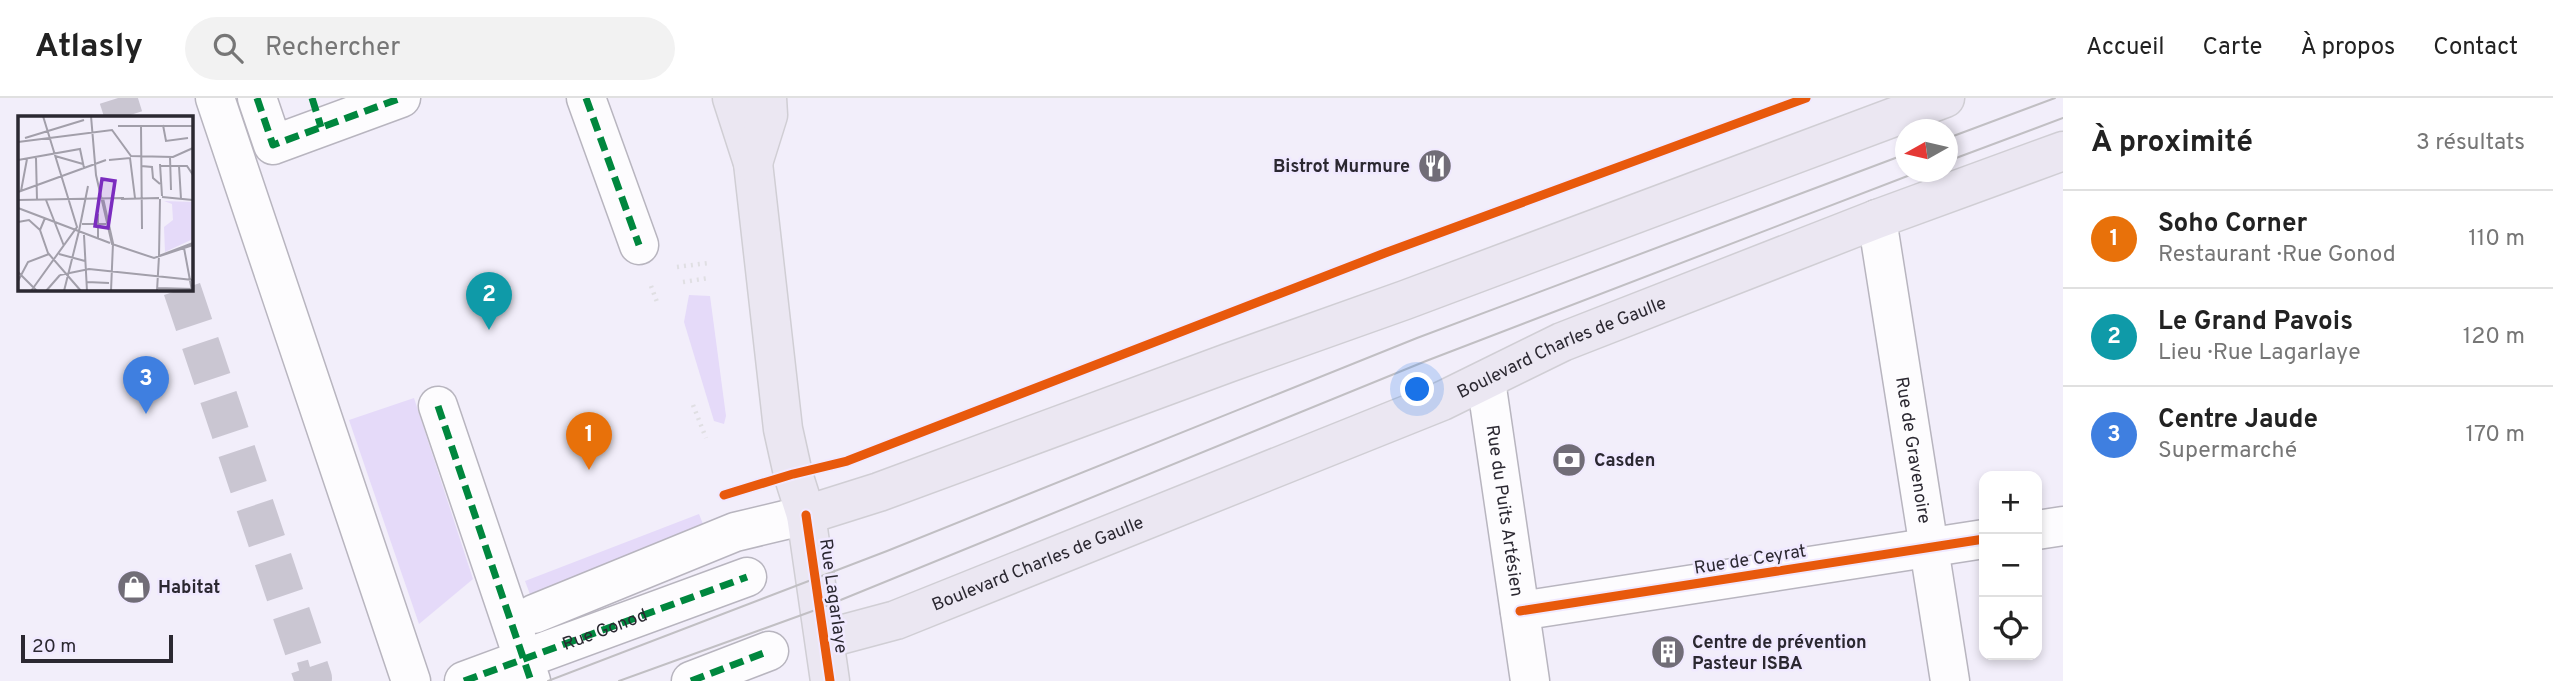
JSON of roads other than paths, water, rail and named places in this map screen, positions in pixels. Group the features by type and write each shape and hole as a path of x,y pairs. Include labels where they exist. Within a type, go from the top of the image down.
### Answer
{"main road":[{"name":"Rue Lagarlaye","path":"732,98 753,163 783,429 806,515 830,681"},
{"path":"806,515 879,492 1228,362 1405,300 1945,98"},
{"name":"Rue Lagarlaye","path":"753,163 766,104"},
{"name":"Boulevard Charles de Gaulle","path":"825,639 896,620 1442,401 1562,342 1877,219 2063,151"}],"street":[{"path":"215,98 411,681"},
{"path":"257,98 273,145 317,113 401,98"},
{"path":"586,98 639,246"},
{"name":"Rue de Gravenoire","path":"1877,219 1950,681"},
{"name":"Rue du Puits Artésien","path":"1486,381 1530,681"},
{"path":"438,406 527,670"},
{"path":"534,614 735,532 806,515"},
{"path":"2042,529 2063,526"},
{"name":"Rue de Ceyrat","path":"1520,611 1979,539"},
{"name":"Rue Gonod","path":"464,681 527,670 747,577"},
{"path":"691,681 769,651"}],"tunnel":[{"path":"118,98 124,116"},
{"path":"182,290 313,678 302,681"}],"tram line":[{"path":"1958,134 2055,98"},
{"path":"1958,157 2063,118"},
{"path":"548,681 887,551 1417,338 1895,158"},
{"path":"619,681 821,608 1426,361 1895,181"}],"place":[{"name":"Bistrot Murmure","path":"1435,166"},
{"name":"Le Grand Pavois","path":"489,330"},
{"name":"Centre Jaude","path":"146,414"},
{"name":"Casden","path":"1569,460"},
{"name":"Soho Corner","path":"589,470"},
{"name":"Habitat","path":"134,587"},
{"name":"Centre de prévention Pasteur ISBA","path":"1668,652"}]}
